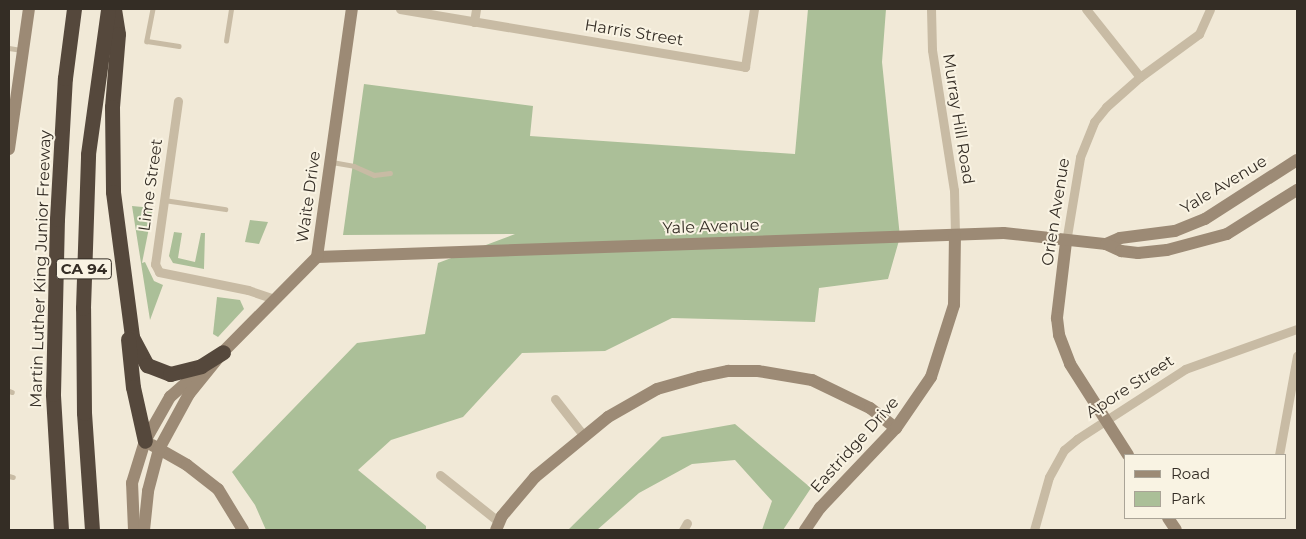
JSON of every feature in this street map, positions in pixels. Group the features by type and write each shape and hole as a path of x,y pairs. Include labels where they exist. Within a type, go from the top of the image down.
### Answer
{"highway":[{"name":"Martin Luther King Junior Freeway","path":"61,530 53,394 57,218 65,78 74,9"},
{"name":"CA 94","path":"92,530 84,414 83,308 88,154 108,9"},
{"path":"114,9 118,34 110,146 133,388 146,441"},
{"path":"126,304 138,353 147,365 158,371 185,372 223,352"}],"main road":[{"path":"9,149 10,126 29,9"},
{"name":"Waite Drive","path":"144,530 148,490 159,450 190,394 223,352 317,257 352,9"},
{"name":"Yale Avenue","path":"1106,244 1120,238 1175,231 1205,219 1297,160"},
{"name":"Yale Avenue","path":"317,257 1004,233 1066,242 1106,244 1120,251 1138,253 1167,250 1227,234 1297,190"},
{"name":"Eastridge Drive","path":"805,530 820,508 896,428 931,377 948,333 957,271 955,235"},
{"name":"Orien Avenue","path":"1066,242 1057,318 1059,336 1070,364 1127,454"},
{"name":"Waite Drive","path":"134,530 132,483 146,441 170,397 223,352"},
{"path":"497,526 535,477 608,417 657,389 728,371 758,371 812,380 870,408 896,428"},
{"path":"146,441 187,465 218,489 243,530"},
{"path":"1169,519 1176,530"}],"street":[{"name":"Harris Street","path":"400,9 746,67 754,9"},
{"path":"474,22 476,9"},
{"name":"Murray Hill Road","path":"931,9 932,50 954,190 955,235"},
{"path":"1086,9 1140,77"},
{"name":"Orien Avenue","path":"1066,242 1080,157 1087,138 1106,107 1140,77 1199,34 1210,9"},
{"name":"Lime Street","path":"178,101 155,264 159,272 248,290 274,299"},
{"name":"Apore Street","path":"1034,530 1048,481 1064,450 1105,419 1185,369 1297,329"},
{"path":"1279,454 1297,356"},
{"path":"555,400 584,436"},
{"path":"440,475 497,526"}],"lane":[{"path":"153,9 147,41 179,46"},
{"path":"226,41 231,9"},
{"path":"9,48 23,50"},
{"path":"331,162 354,166 374,175 390,173"},
{"path":"164,200 225,208"}],"green space":[{"path":"808,9 886,9 882,62 900,237 888,279 819,288 815,322 672,318 605,351 522,353 463,417 391,440 358,470 426,526 426,530 266,530 255,505 232,472 357,343 425,334 438,263 515,234 343,235 364,84 533,106 530,136 795,154"},
{"path":"132,206 153,208 142,263 145,262 154,281 163,285 150,320"},
{"path":"250,220 268,222 259,244 245,242"},
{"path":"174,232 182,233 178,258 195,262 201,233 205,233 204,269 173,263 169,256"},
{"path":"217,297 240,300 244,309 218,337 213,334"},
{"path":"735,424 811,488 783,530 762,530 772,501 735,460 692,464 639,493 597,530 568,530 662,437"}]}
